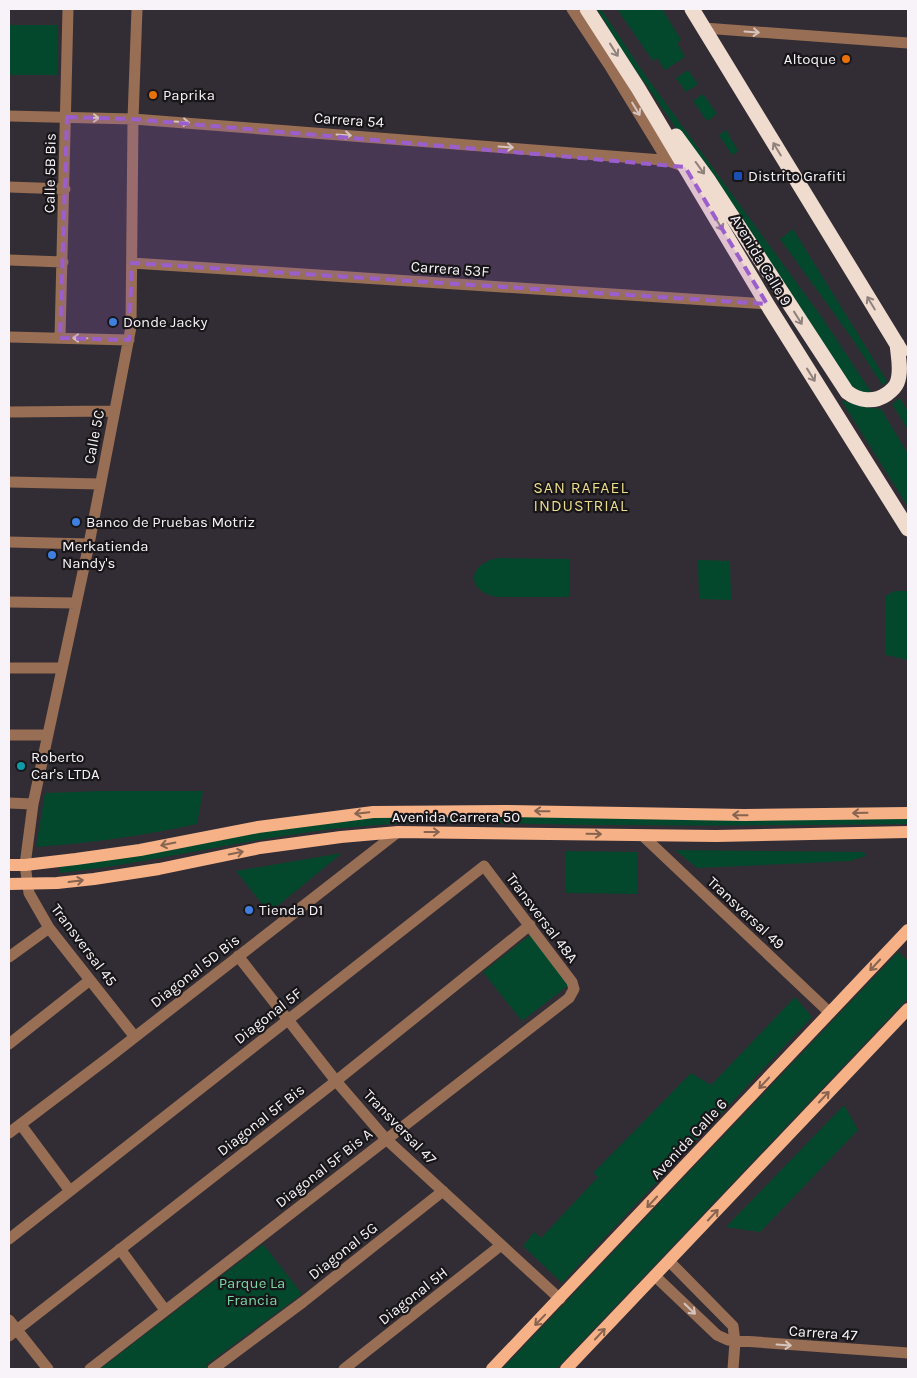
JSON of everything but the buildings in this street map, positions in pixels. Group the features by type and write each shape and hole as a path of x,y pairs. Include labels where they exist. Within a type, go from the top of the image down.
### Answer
{"highway":[{"name":"Avenida Calle 9","path":"587,9 638,88 767,304 908,529"},
{"path":"692,9 908,363"},
{"path":"638,88 704,174 847,392 854,397 870,400 882,397 893,390 897,384 899,374 897,344"}],"main road":[{"name":"Avenida Carrera 50","path":"9,865 25,865 140,850 292,822 373,812 504,811 744,815 908,813"},
{"name":"Avenida Carrera 50","path":"9,884 56,883 94,879 159,869 260,848 341,837 398,832 716,836 905,833"},
{"name":"Avenida Calle 6","path":"492,1369 908,930"},
{"path":"566,1369 908,1009"}],"street":[{"name":"Calle 5B Bis","path":"60,338 68,9"},
{"name":"Calle 5C","path":"25,865 33,804 89,544 131,327 133,118 137,9"},
{"path":"572,9 667,160"},
{"path":"704,28 908,43"},
{"name":"Carrera 54","path":"9,116 133,118 667,160 685,168"},
{"path":"9,187 65,189"},
{"path":"9,260 63,262"},
{"name":"Carrera 53F","path":"132,263 767,304"},
{"path":"9,337 129,340"},
{"path":"9,412 114,411"},
{"path":"9,482 100,484"},
{"path":"9,542 89,544"},
{"path":"9,602 76,604"},
{"path":"9,668 62,668"},
{"path":"9,735 48,735"},
{"path":"9,803 33,804"},
{"name":"Diagonal 5D Bis","path":"9,1133 398,832"},
{"name":"Transversal 49","path":"642,835 830,1013"},
{"name":"Transversal 45","path":"25,865 29,893 49,928 135,1037"},
{"name":"Transversal 48A","path":"484,866 572,982 574,989"},
{"name":"Diagonal 5F","path":"9,1240 484,866"},
{"name":"Diagonal 5F Bis","path":"13,1333 530,925"},
{"path":"9,958 49,928"},
{"name":"Transversal 47","path":"238,956 287,1020 386,1139 500,1246 560,1299"},
{"path":"9,1044 90,980"},
{"name":"Diagonal 5F Bis A","path":"90,1369 569,998 574,989"},
{"path":"20,1125 70,1191"},
{"name":"Diagonal 5G","path":"213,1369 303,1302 443,1191"},
{"name":"Diagonal 5H","path":"344,1369 500,1246"},
{"path":"120,1249 165,1310"},
{"path":"669,1261 729,1321 735,1331 733,1369"},
{"name":"Carrera 47","path":"655,1276 717,1335 735,1342 908,1353"},
{"path":"9,1320 13,1333 48,1369"}],"highlighted area":[{"path":"67,117 133,119 685,167 767,304 132,263 129,340 60,338"}],"green space":[{"path":"597,9 601,9 643,72 823,319 873,395 855,390 846,381 723,195 623,52"},
{"path":"617,9 662,9 681,40 677,43 685,57 665,70 657,58 653,61"},
{"path":"9,25 57,25 57,75 9,75"},
{"path":"688,70 698,84 686,92 676,78"},
{"path":"703,94 717,114 707,121 693,101"},
{"path":"726,130 738,151 732,155 719,135"},
{"path":"793,229 887,381 883,386 851,337 780,239"},
{"path":"900,398 908,412 908,430 892,404"},
{"path":"841,400 863,407 881,409 908,454 908,507"},
{"path":"499,558 569,559 569,597 497,597 487,594 479,589 475,583 476,571 488,561"},
{"path":"698,560 730,561 731,600 699,599"},
{"path":"895,591 908,591 908,660 886,655 885,596"},
{"path":"203,791 197,824 116,838 36,847 45,793"},
{"path":"377,817 908,817 908,824 631,825 457,823 377,825 297,834 100,868 60,873 59,867 317,822"},
{"path":"675,850 864,852 866,856 850,861 697,868"},
{"path":"566,851 637,852 637,894 566,893"},
{"path":"342,853 269,913 236,871"},
{"path":"530,935 569,985 522,1021 483,972"},
{"path":"898,952 908,961 908,998 556,1369 502,1369"},
{"path":"795,997 812,1017 562,1283 523,1246 534,1232 541,1238 598,1177 593,1173 691,1073 711,1085"},
{"path":"844,1105 858,1130 760,1232 726,1227"},
{"name":"Parque La Francia","path":"263,1244 302,1294 206,1365 208,1369 100,1369"}],"place":[{"name":"Altoque","path":"846,59"},
{"name":"Paprika","path":"153,95"},
{"name":"Distrito Grafiti","path":"738,176"},
{"name":"Donde Jacky","path":"113,322"},
{"name":"Banco de Pruebas Motriz","path":"76,522"},
{"name":"Merkatienda Nandy's","path":"52,555"},
{"name":"Roberto Car's LTDA","path":"21,766"},
{"name":"Tienda D1","path":"249,910"}],"district":[{"name":"SAN RAFAEL INDUSTRIAL","path":"581,496"}]}
